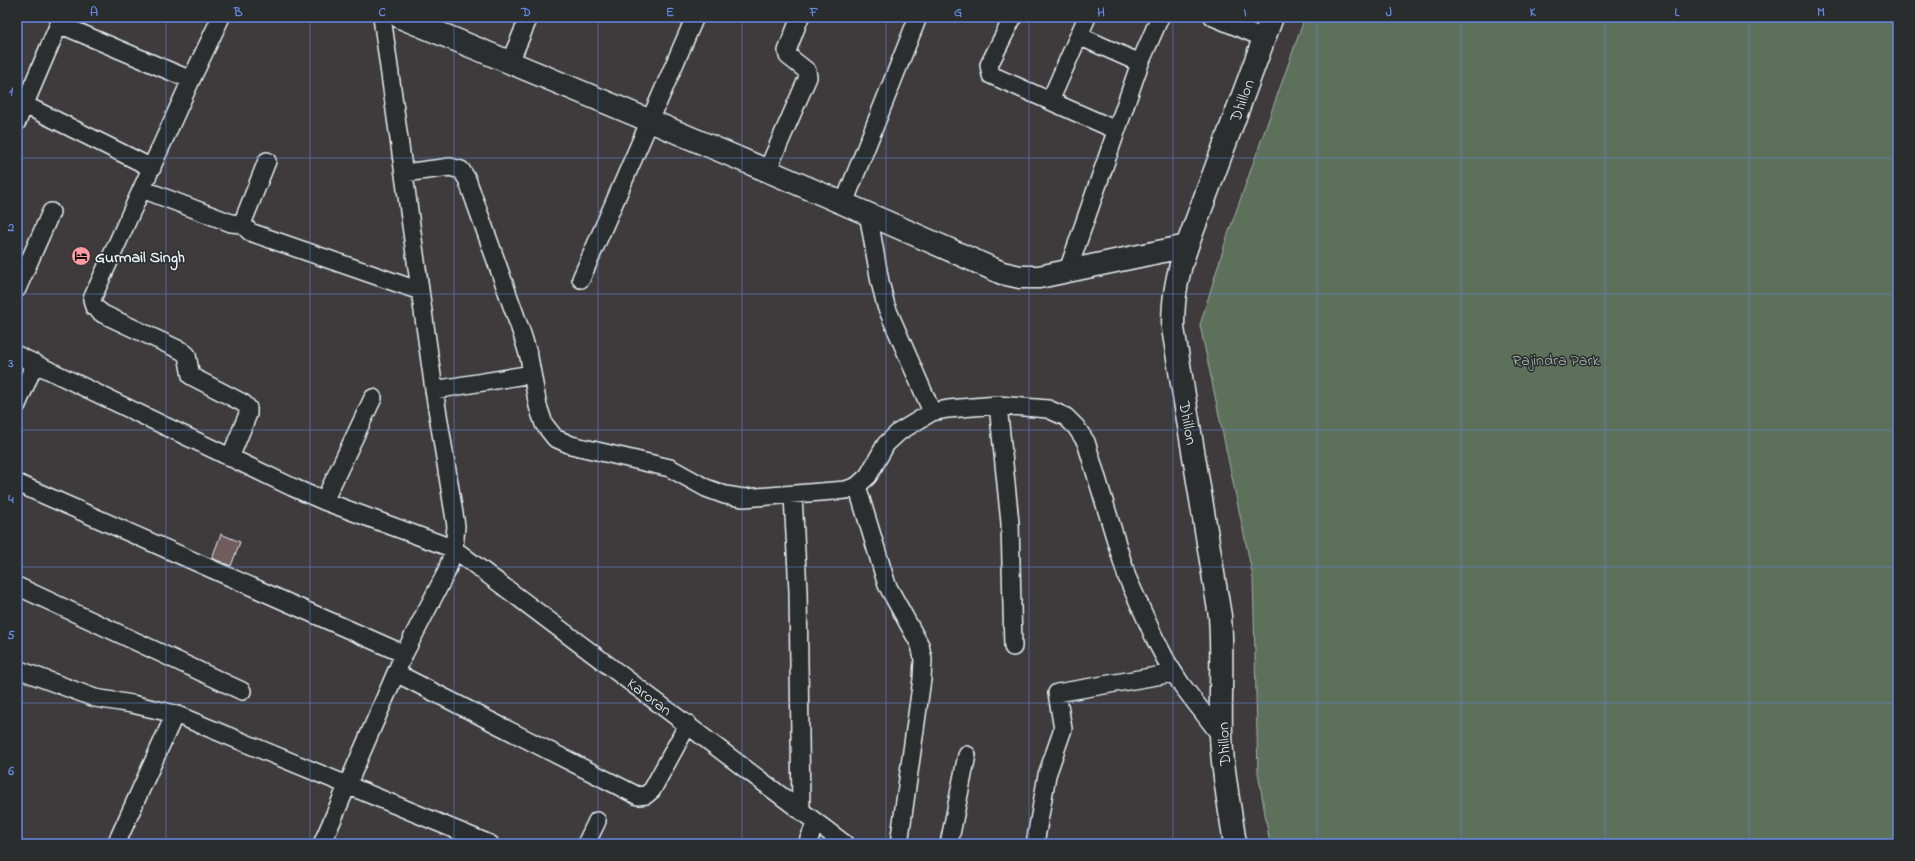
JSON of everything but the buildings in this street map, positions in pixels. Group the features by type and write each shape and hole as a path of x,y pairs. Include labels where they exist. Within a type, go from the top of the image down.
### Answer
{"street":[{"path":"221,17 92,299 94,307 103,314 182,351 187,355 192,376 243,403 248,408 248,414 230,458"},
{"path":"322,844 404,654 446,573 454,549 456,526 434,390 382,17"},
{"path":"400,17 651,120 868,213 1002,273 1020,277 1039,277 1187,246"},
{"path":"510,62 529,17"},
{"path":"581,279 696,17"},
{"path":"767,171 808,77 807,71 788,56 787,51 800,17"},
{"path":"844,203 918,17"},
{"path":"1013,17 989,65 991,75 1116,130"},
{"path":"1050,101 1087,17"},
{"path":"1068,270 1140,63 1160,17"},
{"path":"1213,17 1264,38"},
{"name":"Dhillon","path":"1235,844 1221,736 1222,648 1219,609 1173,328 1173,300 1179,269 1187,246 1272,17"},
{"path":"17,122 21,103 61,20 191,80"},
{"path":"1079,36 1140,63"},
{"path":"21,103 152,168"},
{"path":"242,224 267,161"},
{"path":"404,172 450,167 461,170 467,179 522,334 538,406 544,424 556,438 571,445 670,468 706,488 725,495 744,498 793,496 846,490 858,486 868,476 886,444 899,432 932,412 998,406 1048,409 1066,418 1076,427 1086,442 1127,577 1155,639 1174,673 1197,706 1221,736"},
{"path":"142,188 231,223 242,224 250,232 420,291"},
{"path":"17,289 51,212"},
{"path":"868,213 880,282 886,306 932,412"},
{"name":"Karoran","path":"17,355 230,458 324,501 454,549 801,809 845,844"},
{"path":"17,405 35,363"},
{"path":"434,390 532,374"},
{"path":"324,501 373,398"},
{"path":"998,406 1010,523 1013,647"},
{"path":"17,483 404,654"},
{"path":"858,486 887,585 920,645 923,659 922,679 899,844"},
{"path":"793,496 798,591 801,809"},
{"path":"17,586 242,691"},
{"path":"17,669 95,698 132,704 175,714 348,786 458,838 490,844"},
{"path":"396,673 638,796 646,796 652,790 688,724"},
{"path":"1035,844 1047,775 1063,729 1057,694 1174,673"},
{"path":"116,844 175,714"},
{"path":"949,844 967,755"},
{"path":"586,844 598,821"},
{"path":"807,844 816,822"}],"green space":[{"name":"Rajindra Park","path":"1305,17 1898,17 1898,844 1270,844 1258,772 1253,577 1200,325 1227,237"}],"place":[{"name":"Gurmail Singh","path":"81,256"}]}
